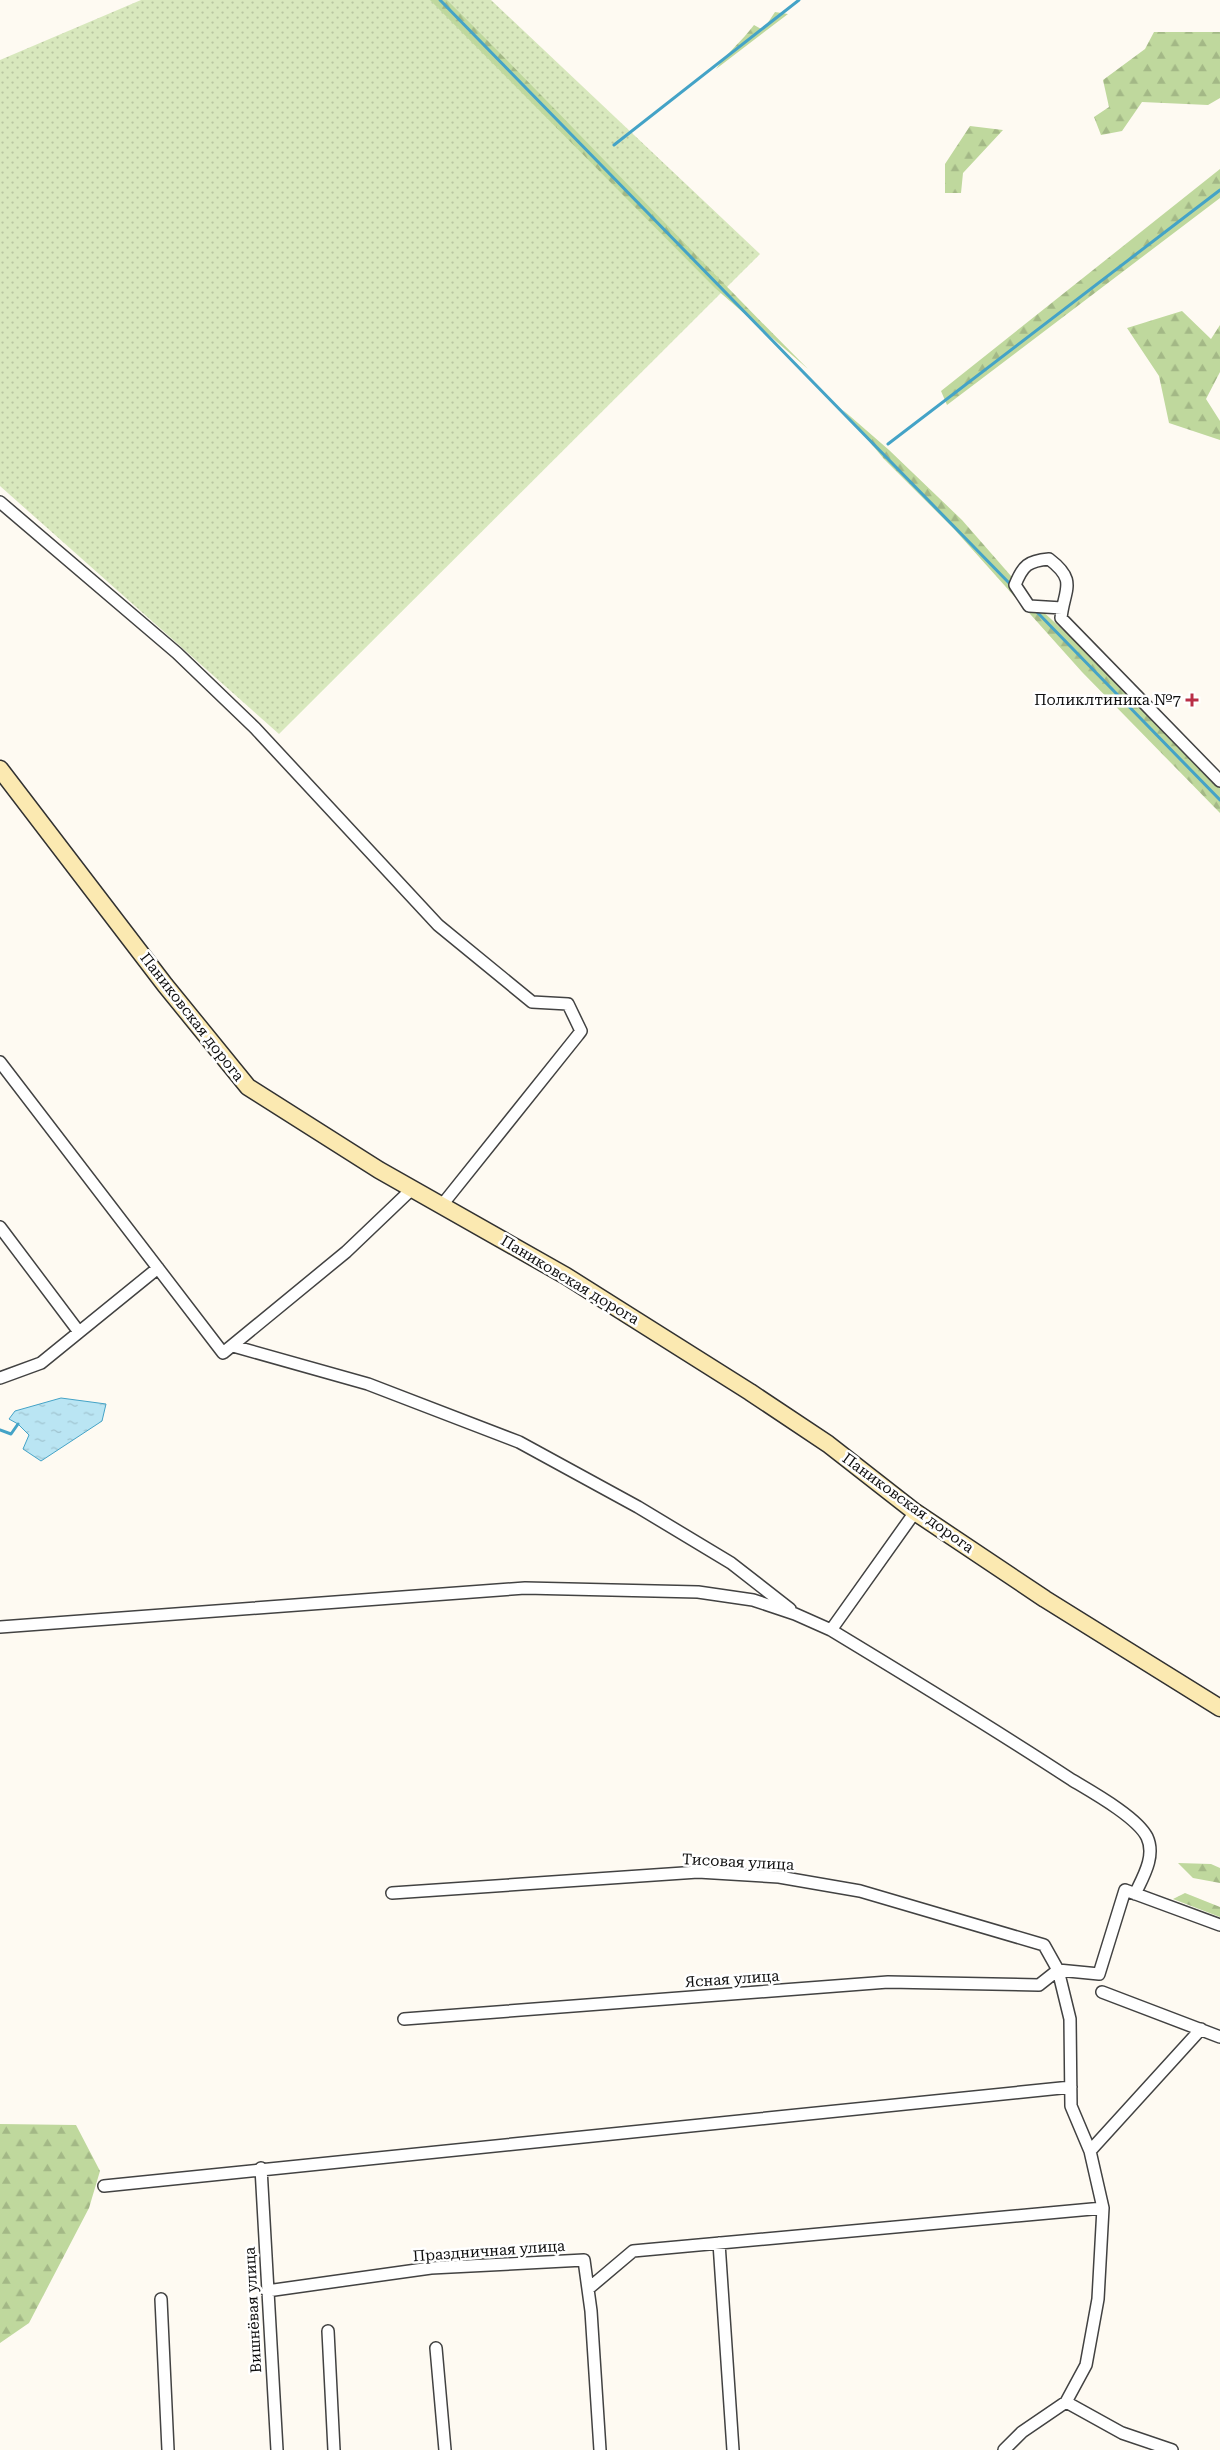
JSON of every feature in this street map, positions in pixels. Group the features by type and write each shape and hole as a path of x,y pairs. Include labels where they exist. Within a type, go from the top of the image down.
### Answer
{"street":[{"path":"0,502 178,653 255,728 438,925 532,1002 568,1004 581,1031 442,1205"},
{"path":"1062,608 1029,606 1022,596 1015,585 1021,571 1031,561 1049,559 1062,569 1068,585 1067,598 1062,608 1061,618 1220,781"},
{"name":"Паниковская дорога","path":"0,769 165,985 248,1087 412,1189 566,1276 763,1400 828,1444 915,1512 1045,1599 1220,1708"},
{"path":"0,1062 223,1353 346,1252 412,1189"},
{"path":"0,1227 79,1332"},
{"path":"0,1378 41,1364 158,1268"},
{"path":"233,1346 368,1384 519,1442 638,1507 731,1563 795,1614"},
{"path":"831,1630 915,1512"},
{"path":"0,1627 525,1588 698,1592 753,1600 795,1614 831,1630 997,1730 1126,1815 1147,1836 1151,1851 1147,1868 1135,1894"},
{"name":"Тисовая улица","path":"392,1893 698,1872 779,1877 860,1891 1044,1945 1058,1970 1070,2019 1071,2106 1090,2151 1103,2208 1094,2326 1086,2365 1066,2402"},
{"path":"1058,1970 1098,1974 1125,1890 1220,1925"},
{"name":"Ясная улица","path":"404,2019 888,1982 1039,1985 1058,1970"},
{"path":"1102,1992 1220,2037"},
{"path":"1090,2151 1201,2029"},
{"path":"104,2186 261,2168 1071,2086"},
{"name":"Вишнёвая улица","path":"261,2168 277,2450"},
{"path":"588,2289 633,2251 1103,2208"},
{"path":"719,2243 732,2450"},
{"name":"Праздничная улица","path":"267,2291 431,2268 584,2260 588,2289 600,2450"},
{"path":"161,2299 168,2450"},
{"path":"328,2331 334,2450"},
{"path":"436,2348 445,2450"},
{"path":"1004,2450 1022,2432 1066,2402 1122,2433 1172,2450"}],"green space":[{"path":"141,0 491,0 760,254 279,734 0,486 0,60"},
{"path":"430,0 447,0 808,369 715,288"},
{"path":"775,12 788,14 716,69 754,25 763,30"},
{"path":"1154,32 1220,32 1220,98 1208,105 1142,102 1122,131 1101,135 1094,117 1109,107 1103,80 1145,49"},
{"path":"970,126 1003,130 963,173 961,193 945,193 945,164"},
{"path":"1220,169 1220,198 947,405 941,391"},
{"path":"1182,311 1211,339 1220,325 1220,372 1206,399 1220,421 1220,440 1169,423 1159,376 1127,328"},
{"path":"843,410 889,450 962,520 1039,608 1113,676 1220,787 1220,813 1082,672 954,529 884,459"},
{"path":"1178,1863 1211,1864 1220,1868 1220,1883 1193,1878"},
{"path":"1185,1893 1220,1907 1220,1917 1173,1899"},
{"path":"0,2124 76,2125 100,2171 89,2208 29,2323 0,2343"}],"water":[{"path":"61,1398 106,1404 102,1421 41,1461 23,1449 29,1435 18,1424 9,1419 15,1411"}],"waterway":[{"path":"440,0 1012,586"},
{"path":"614,145 799,0"},
{"path":"888,444 1220,190"},
{"path":"1035,610 1220,800"},
{"path":"0,1430 11,1434 18,1424"}],"place":[{"name":"Поликлтиника №7","path":"1192,700"}]}
